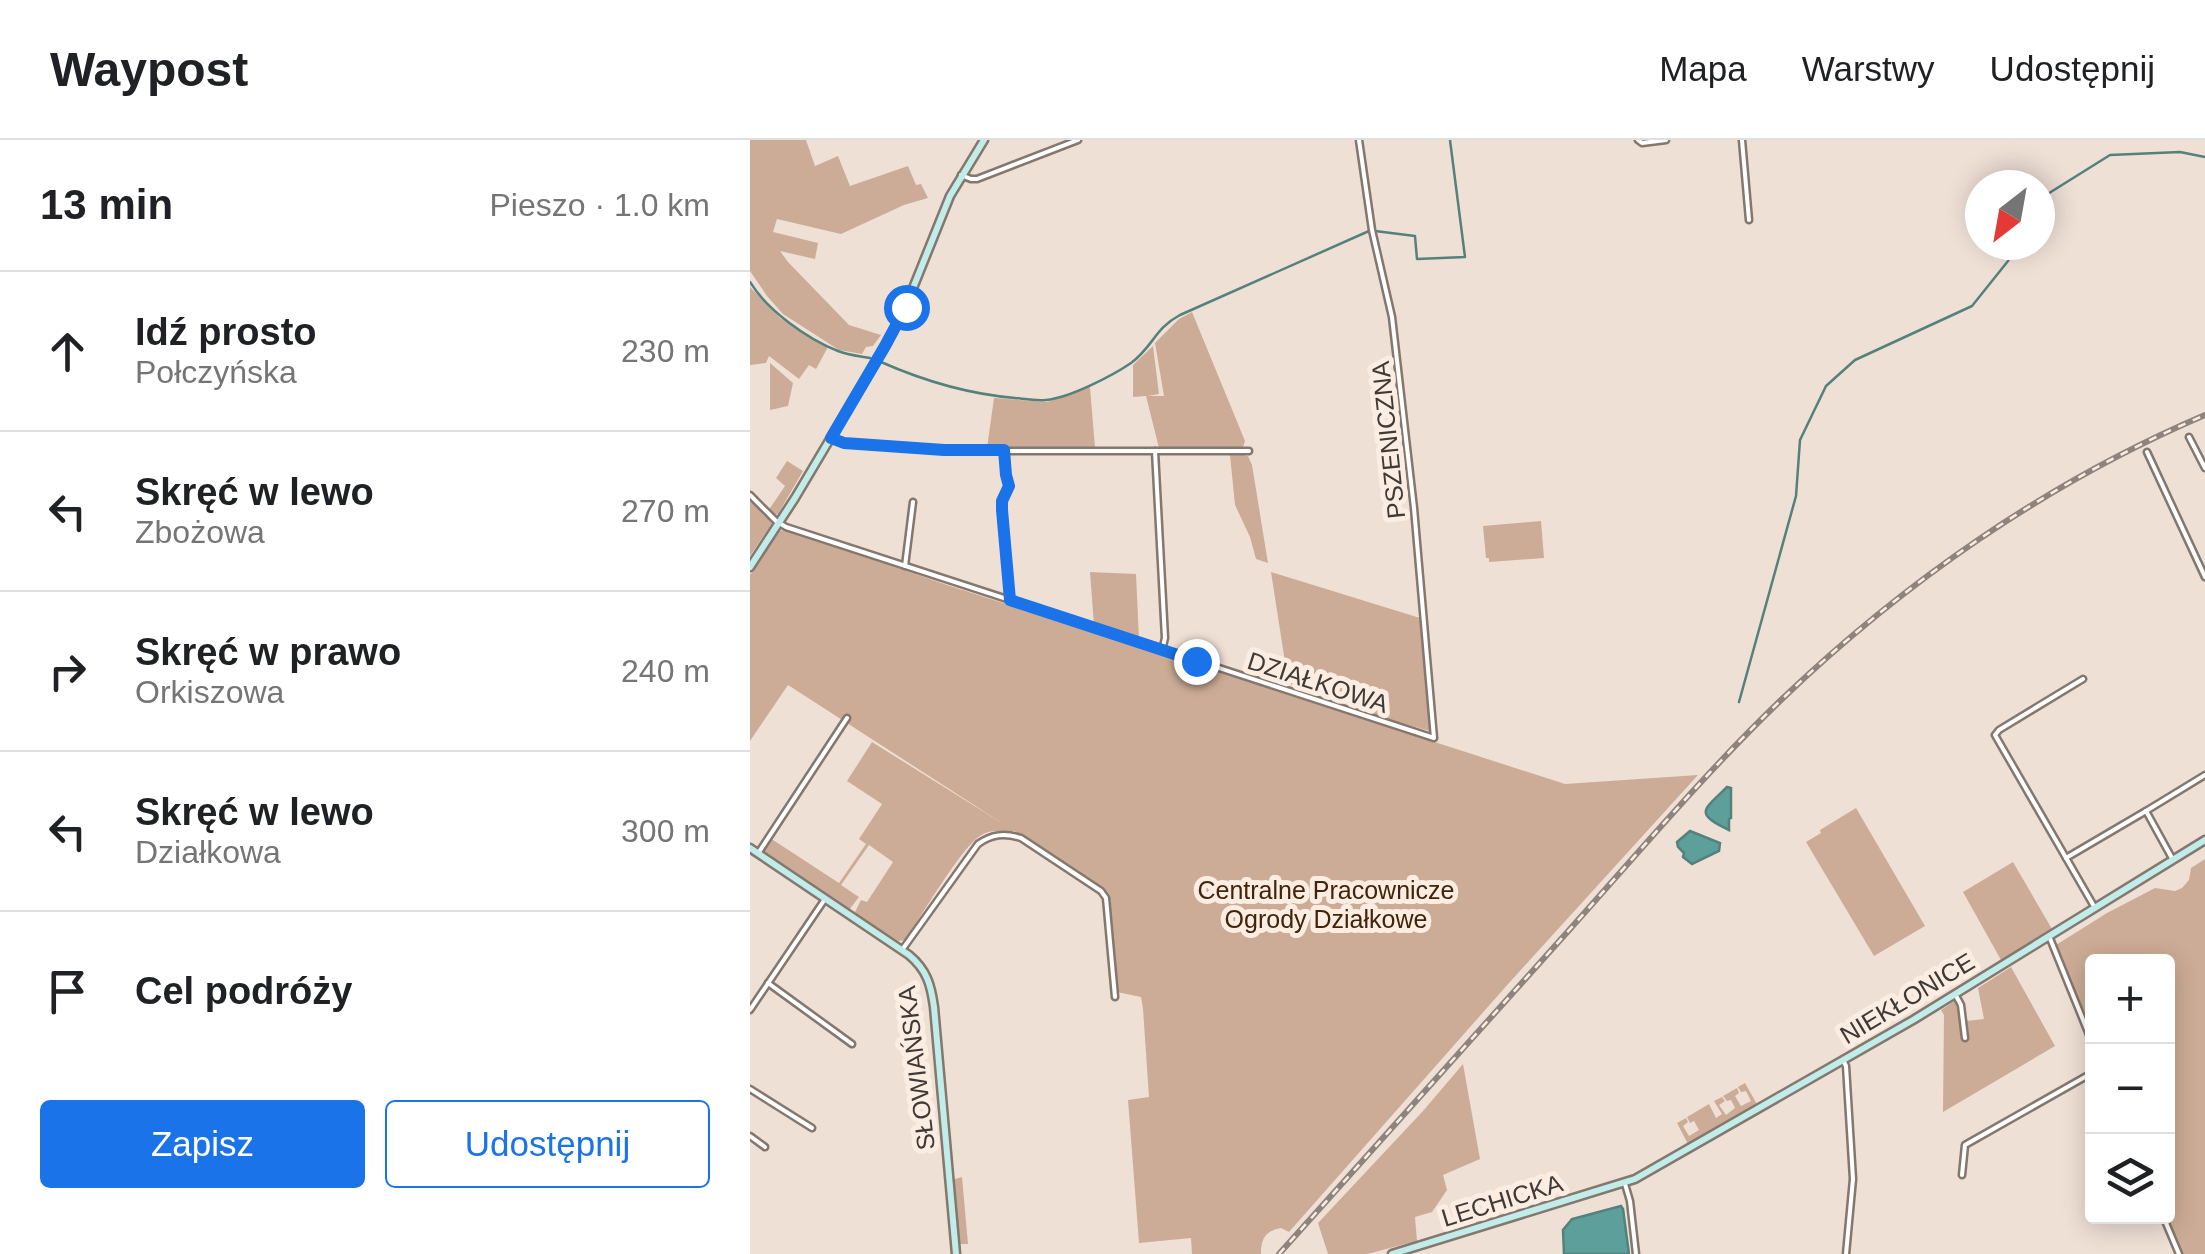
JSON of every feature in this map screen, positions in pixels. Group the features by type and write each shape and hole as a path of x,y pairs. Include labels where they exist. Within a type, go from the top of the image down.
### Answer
{"main road":[{"path":"750,567 831,438 906,307 942,215 982,140"},
{"name":"NIEKŁONICE","path":"1625,1184 1955,994 2205,840"},
{"name":"SŁOWIAŃSKA","path":"754,851 902,950 920,966 931,986 956,1254"},
{"name":"LECHICKA","path":"1392,1254 1625,1184"}],"street":[{"path":"961,175 977,178 1078,140"},
{"name":"PSZENICZNA","path":"1359,140 1372,230 1392,317 1434,738"},
{"path":"1640,142 1666,140"},
{"path":"1742,140 1749,220"},
{"path":"2189,437 2205,468"},
{"path":"831,438 844,443 944,450 1248,451"},
{"path":"1004,450 1009,486 1002,510 1010,600"},
{"path":"1155,451 1162,650"},
{"path":"2148,452 2205,577"},
{"path":"750,495 779,523"},
{"path":"905,566 913,502"},
{"name":"DZIAŁKOWA","path":"779,523 1434,738"},
{"path":"2083,679 1995,735 2095,908"},
{"path":"754,851 847,718"},
{"path":"2066,858 2205,775"},
{"path":"2146,810 2173,860"},
{"path":"902,950 978,844 994,835 1012,835 1101,891 1106,898 1116,997"},
{"path":"750,1010 826,899"},
{"path":"2049,936 2085,1025"},
{"path":"768,983 852,1044"},
{"path":"1955,994 1961,1005 1965,1038"},
{"path":"1842,1060 1846,1066 1853,1179 1846,1254"},
{"path":"1962,1175 1965,1146 2085,1077"},
{"path":"750,1089 812,1128"},
{"path":"750,1136 765,1148"},
{"path":"1625,1184 1636,1254"},
{"path":"2167,1224 2179,1254"}],"green space":[{"path":"750,140 806,140 815,166 838,156 850,186 908,166 916,185 921,184 928,198 841,234 777,219 773,232 818,243 815,259 780,251 788,262 849,325 881,335 862,354 839,350 783,314 750,271"},
{"path":"750,287 780,318 828,347 816,369 809,365 799,379 769,356 766,363 750,365"},
{"path":"1192,312 1245,441 1243,447 1159,448 1146,396 1133,397 1133,365 1153,346 1159,394 1148,396 1164,396 1155,343"},
{"path":"770,363 793,383 788,406 770,410"},
{"path":"1090,387 1095,448 987,448 994,398 1047,402"},
{"path":"1230,455 1248,456 1252,465 1268,563 1256,559 1235,505"},
{"path":"787,461 803,471 778,514 773,515 768,511 785,486 776,478"},
{"path":"750,499 772,523 750,556"},
{"path":"1541,521 1544,558 1489,562 1486,558 1483,526"},
{"name":"Centralne Pracownicze Ogrody Działkowe","path":"786,529 947,585 1565,784 1698,775 1289,1232 1281,1228 1268,1234 1261,1254 1192,1254 1191,1238 1139,1243 1128,1100 1149,1097 1143,1009 1141,997 1117,992 1103,889 1014,831 988,832 972,843 905,940 898,941 855,912 861,900 867,902 893,862 869,845 841,885 859,897 849,910 761,852 770,838 839,883 866,844 859,839 882,804 847,781 872,742 1005,825 788,685 750,741 750,575 780,531"},
{"path":"1090,572 1136,574 1139,639 1094,626"},
{"path":"1271,572 1420,618 1430,731 1354,710 1353,704 1287,683"},
{"path":"1856,808 1925,926 1874,956 1806,842"},
{"path":"2205,859 2205,1254 2182,1254 2170,1224 2175,1224 2175,954 2085,954 2085,1015 2056,945 2155,888 2182,888 2189,880 2191,868"},
{"path":"2013,862 2052,929 2001,960 1963,892"},
{"path":"2011,967 2055,1046 1943,1112 1941,1010 1956,1000 1963,1029 1966,1021 1984,1019 1978,988"},
{"path":"1463,1064 1480,1159 1443,1175 1447,1190 1432,1212 1415,1217 1417,1241 1367,1254 1328,1254 1318,1223"},
{"path":"1745,1083 1758,1106 1689,1146 1677,1123 1686,1118 1688,1122 1683,1126 1689,1136 1699,1130 1687,1117 1709,1104 1716,1118 1722,1114 1714,1101 1722,1097 1725,1101 1719,1105 1726,1115 1735,1108 1723,1096 1737,1088 1739,1093 1735,1096 1741,1106 1751,1101 1746,1091 1741,1092 1738,1087"},
{"path":"962,1177 968,1244 957,1241 952,1180"}],"water":[{"path":"1727,787 1731,788 1729,830 1706,815 1708,806"},
{"path":"1690,831 1720,843 1719,851 1692,864 1683,857 1677,842"},
{"path":"1621,1206 1629,1254 1564,1254 1563,1230 1572,1219"}],"waterway":[{"path":"1375,231 1415,236 1417,259 1465,257 1450,140"},
{"path":"2055,189 2110,155 2180,152 2205,157"},
{"path":"881,362 963,390 1030,400 1055,398 1090,386 1131,363 1180,315 1369,231"},
{"path":"1739,702 1796,496 1800,440 1826,386 1855,360 1972,306 2009,260"},
{"path":"750,282 777,313 801,331 838,351 870,358"}],"railway":[{"path":"1279,1254 1700,783 1828,657 1980,538 2090,471 2205,415"}],"route":[{"path":"906,307 831,438 844,443 944,450 1004,450 1009,486 1002,510 1010,600 1196,661"}]}
